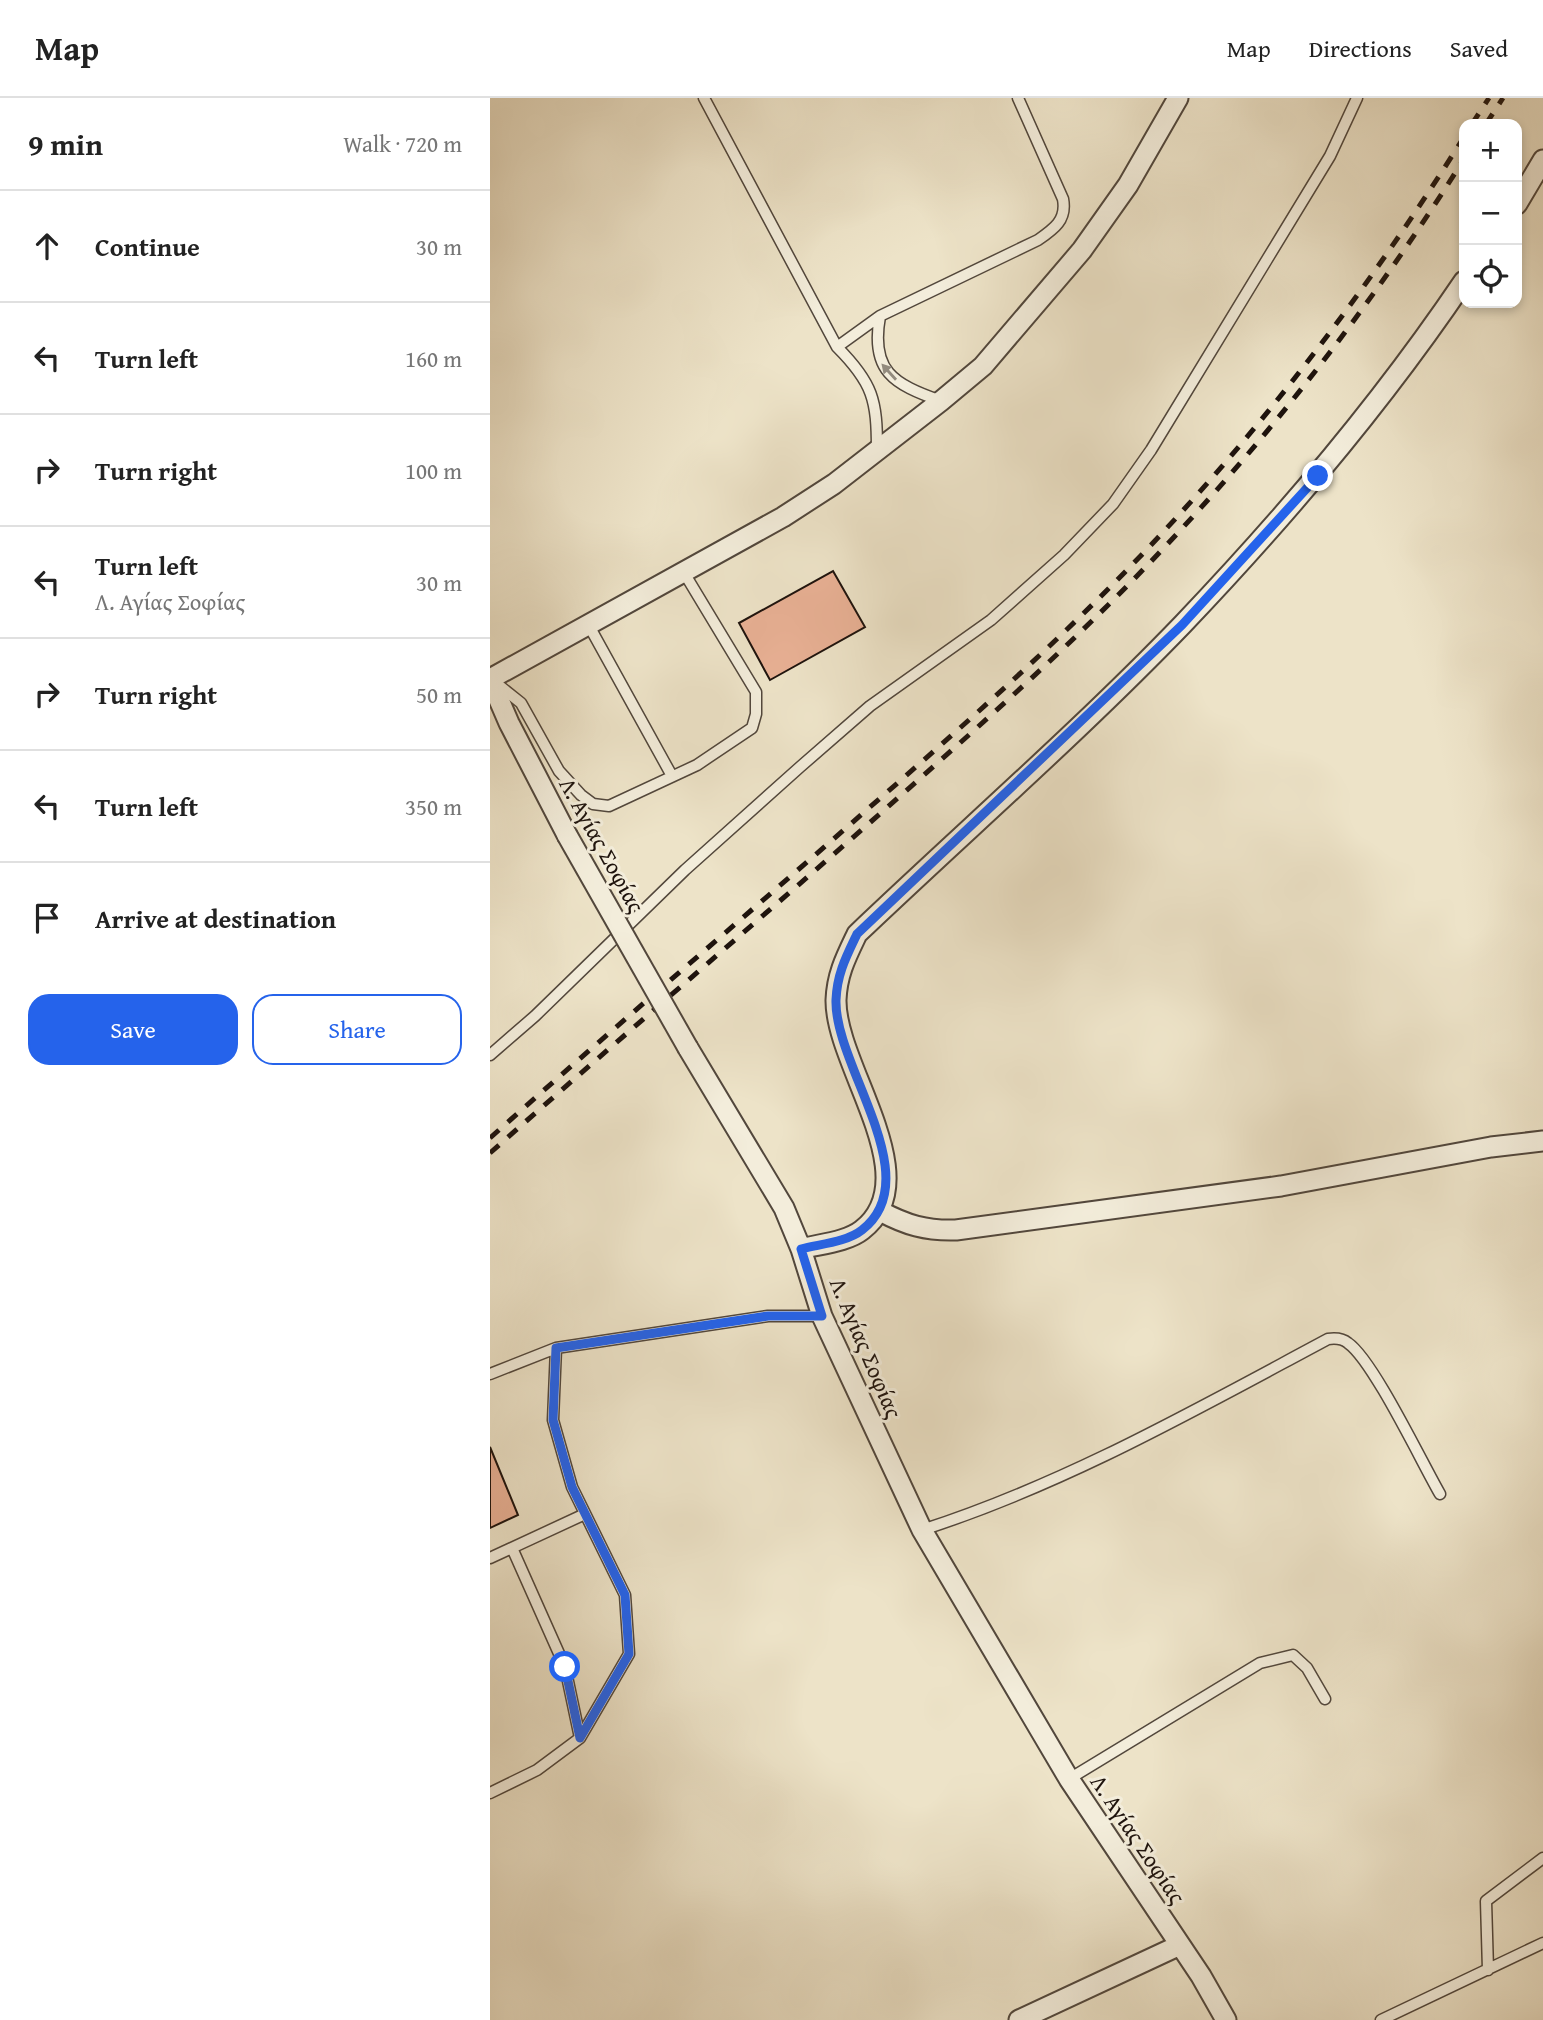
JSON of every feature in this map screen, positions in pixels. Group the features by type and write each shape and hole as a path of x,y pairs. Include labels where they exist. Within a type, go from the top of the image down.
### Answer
{"street":[{"path":"490,679 783,517 877,452 983,366 1082,250 1128,185 1178,98"},
{"path":"1522,196 1543,160"},
{"path":"801,1249 860,1231 880,1211 888,1182 874,1121 845,1043 836,1003 839,969 857,934 1182,625 1318,476 1418,350 1459,288"},
{"name":"Λ. Αγίας Σοφίας","path":"490,679 567,835 688,1048 784,1208 801,1249 822,1316 922,1530 1069,1779 1180,1945 1226,2020"},
{"path":"880,1211 905,1225 932,1231 956,1230 1281,1186 1491,1147 1543,1141"},
{"path":"1019,2020 1180,1945"}],"lane":[{"path":"705,98 836,347 867,380 877,408 877,452"},
{"path":"836,347 880,316 1038,240 1059,224 1064,213 1063,199 1018,98"},
{"path":"490,1055 535,1016 685,870 810,758 870,706 991,620 1064,555 1113,504 1151,450 1330,156 1357,98"},
{"path":"880,316 875,341 884,368 914,391 941,401"},
{"path":"490,679 521,704 559,771 593,804 609,806 697,765 752,728 756,714 756,692 683,571"},
{"path":"588,624 672,776"},
{"path":"490,1374 556,1348 768,1316 822,1316"},
{"path":"922,1530 974,1513 1105,1457 1328,1339 1336,1338 1346,1340 1366,1362 1440,1494"},
{"path":"490,1793 537,1770 580,1738 629,1654 625,1595 572,1487 553,1420 556,1348"},
{"path":"490,1558 585,1514"},
{"path":"512,1548 565,1667 580,1738"},
{"path":"1069,1779 1260,1663 1278,1657 1293,1655 1300,1660 1325,1699"},
{"path":"1488,1970 1486,1901 1543,1858"},
{"path":"1381,2020 1543,1942"}],"building":[{"path":"833,571 865,627 770,680 739,623"},
{"path":"490,1447 518,1515 490,1528"}],"railway":[{"path":"1475,119 1489,98"},
{"path":"1489,119 1503,98"},
{"path":"490,1138 937,749 1117,581 1195,498 1318,348 1393,244 1459,145"},
{"path":"490,1153 953,749 1126,587 1201,507 1282,413 1359,314 1459,167"}],"route":[{"path":"565,1667 580,1738 629,1654 625,1595 572,1487 553,1420 556,1348 768,1316 822,1316 801,1249 860,1231 880,1211 888,1182 874,1121 845,1043 836,1003 839,969 857,934 1182,625 1318,476"}]}
